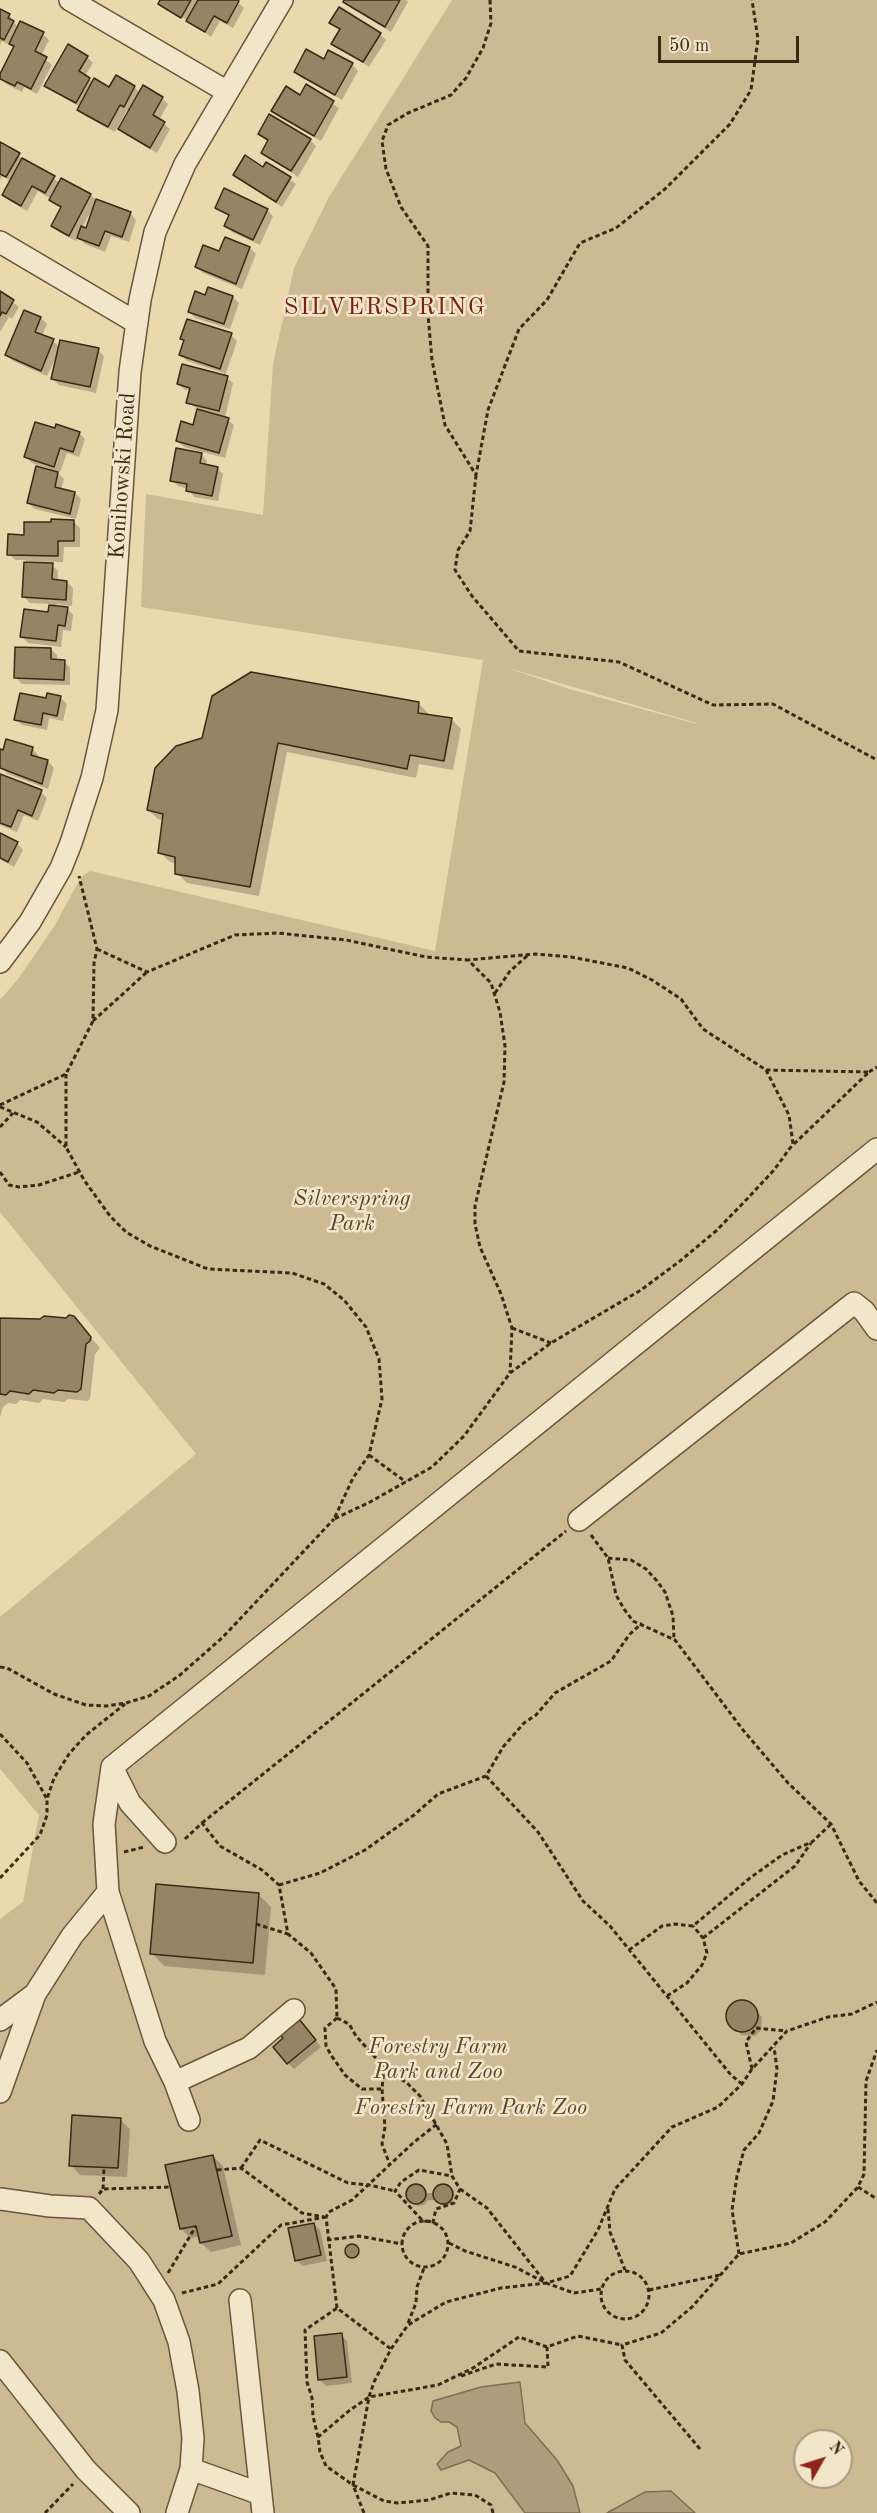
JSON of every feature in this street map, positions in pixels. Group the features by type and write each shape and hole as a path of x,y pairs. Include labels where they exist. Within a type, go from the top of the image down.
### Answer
{"street":[{"path":"70,0 226,91"},
{"name":"Konihowski Road","path":"0,962 30,922 61,868 92,778 107,710 125,438 140,300 155,232 184,164 282,0"},
{"path":"0,242 137,323"},
{"path":"189,2120 175,2082 155,2041 108,1892 104,1824 112,1767 877,1149"},
{"path":"579,1520 854,1303 864,1311 877,1329"},
{"path":"112,1767 130,1803 165,1842"},
{"path":"0,2092 35,1994 72,1936 108,1892"},
{"path":"0,2020 35,1994"},
{"path":"175,2082 249,2048 294,2010"},
{"path":"0,2199 50,2206 89,2208 139,2261 164,2300 179,2342 188,2391 193,2438 191,2469 177,2513"},
{"path":"240,2300 262,2503"},
{"path":"0,2361 86,2470 129,2513"},
{"path":"191,2469 262,2503"}],"path":[{"path":"476,475 445,425 432,360 428,315 428,246 401,207 386,169 382,141 388,125 408,113 450,95 466,78 483,48 491,23 490,0"},
{"path":"752,0 758,39 751,90 730,124 665,189 616,228 580,243 548,300 519,329 488,410 476,475 470,531 459,550 455,570 472,596 519,651 619,662 712,705 773,704 877,760"},
{"path":"78,875 81,877 97,949 94,963 93,1021"},
{"path":"66,1147 66,1074 93,1021 147,972 235,935 278,933 346,940 426,957 468,960 529,954 600,962 628,968 681,999 703,1029 766,1070 789,1116 793,1144"},
{"path":"97,949 147,972"},
{"path":"495,994 510,970 529,954"},
{"path":"468,960 491,983 500,1012 505,1046 504,1082 475,1206 475,1224 480,1248 501,1294 512,1328 510,1373"},
{"path":"334,1519 432,1467 464,1436 510,1373 551,1343 641,1290 698,1246 748,1198 774,1170 793,1144 877,1067"},
{"path":"766,1070 869,1072"},
{"path":"0,1106 66,1074"},
{"path":"0,1106 37,1122 66,1147 79,1172 110,1216 126,1232 150,1246 208,1269 292,1273 324,1284 344,1300 366,1328 379,1359 382,1399 369,1455 353,1478 334,1519 223,1637 180,1675 149,1696 106,1706 86,1705 54,1694 0,1666"},
{"path":"0,1127 14,1113"},
{"path":"0,1172 9,1185 19,1187 39,1185 79,1172"},
{"path":"512,1328 551,1343"},
{"path":"369,1455 406,1482"},
{"path":"118,1853 165,1842 182,1841 579,1520 608,1558 616,1595 633,1621 642,1623 675,1640 742,1731 788,1783 831,1824 860,1881 877,1904"},
{"path":"608,1558 631,1560 646,1569 657,1581 665,1592 673,1616 675,1640"},
{"path":"279,1885 320,1873 365,1850 414,1815 438,1794 486,1776 503,1747 524,1723 536,1715 555,1694 611,1661 629,1635 642,1623"},
{"path":"0,1878 40,1836 47,1815 47,1799 54,1778 69,1754 86,1735 126,1703"},
{"path":"0,1734 27,1763 47,1799"},
{"path":"486,1776 538,1832 583,1901 610,1926 731,2075 742,2084"},
{"path":"202,1823 220,1846 262,1870 279,1885 288,1934"},
{"path":"703,1938 795,1866 812,1842 831,1824"},
{"path":"693,1926 750,1878 782,1855 812,1842"},
{"path":"256,1924 288,1934 311,1953 336,1989 337,2018 326,2028 326,2046 345,2075 362,2089 382,2089"},
{"path":"629,1950 662,1926 675,1924 693,1926 703,1938 707,1953 702,1965 687,1983 667,1996"},
{"path":"752,2069 746,2042 756,2028 787,2031 828,2017 852,2014 877,2002"},
{"path":"337,2018 349,2025 384,2067 408,2084 420,2096 447,2144 452,2176 460,2189 487,2208 546,2283"},
{"path":"408,2325 446,2302 501,2288 546,2283 570,2276 598,2230 615,2189 672,2127 718,2107 742,2084 752,2069 787,2031"},
{"path":"739,2254 732,2210 737,2176 744,2150 759,2133 773,2101 777,2069 774,2047"},
{"path":"442,2383 473,2368 519,2337 547,2347 578,2336 622,2345 661,2332 692,2307 739,2254 791,2244 825,2222 858,2187 864,2174 866,2081 877,2050"},
{"path":"384,2067 382,2089 385,2107 382,2144 390,2165"},
{"path":"391,2349 337,2308 326,2217 329,2212 351,2200 437,2124"},
{"path":"241,2168 260,2140 348,2183 369,2184 395,2191 423,2221 438,2224 447,2236 449,2243 444,2258 432,2267 424,2268 410,2262 405,2256 402,2244 404,2233 409,2227 423,2221 433,2222 436,2210 454,2204 460,2189"},
{"path":"89,2208 103,2189 104,2168"},
{"path":"217,2170 241,2168 302,2213 326,2217"},
{"path":"395,2191 401,2182 419,2170 452,2176"},
{"path":"103,2189 171,2187"},
{"path":"858,2187 877,2199"},
{"path":"608,2207 610,2232 625,2270"},
{"path":"164,2300 181,2293 219,2284 281,2225 326,2217"},
{"path":"152,2282 169,2272 196,2226"},
{"path":"327,2240 359,2236 402,2244"},
{"path":"449,2243 465,2251 515,2267 546,2283 574,2293 601,2289"},
{"path":"364,2513 353,2485 369,2397 391,2349 408,2325 424,2268"},
{"path":"625,2270 640,2276 649,2290 647,2306 636,2317 628,2319 612,2317 606,2312 600,2297 601,2289 610,2275 625,2270"},
{"path":"649,2290 721,2274"},
{"path":"337,2308 305,2330 307,2382 312,2398 320,2452 326,2466 353,2485 384,2501 396,2503 429,2500 451,2493 475,2494 491,2505 493,2513"},
{"path":"622,2345 625,2360 700,2449"},
{"path":"318,2437 369,2397 442,2383 496,2364 548,2367 547,2347"},
{"path":"45,2513 86,2470"}],"green space":[{"path":"452,0 877,0 877,2513 0,2513 0,1919 23,1902 39,1815 0,1769 0,1617 196,1454 0,1212 0,1000 18,979 55,925 81,877 90,871 435,951 483,660 141,607 146,494 263,515 273,364 294,268 329,197","holes":["505,667 696,723 569,689"]}],"shaded area":[{"path":"520,2382 525,2423 557,2460 573,2486 580,2513 525,2513 495,2473 469,2460 441,2470 437,2464 448,2452 461,2446 457,2427 435,2418 431,2411 433,2401 481,2387"},
{"path":"671,2491 695,2513 607,2513 645,2492"}],"building":[{"path":"160,0 191,0 181,18 158,4"},
{"path":"198,0 239,1 227,23 214,16 205,32 186,21"},
{"path":"344,0 400,0 385,27 343,2"},
{"path":"339,7 381,33 363,62 331,44 340,29 329,23"},
{"path":"0,9 10,14 8,18 14,21 4,40 0,38"},
{"path":"20,21 44,32 35,51 47,57 31,89 17,82 15,86 0,79 0,74 14,46 9,44"},
{"path":"68,44 88,56 79,71 90,78 76,103 44,86"},
{"path":"306,49 324,59 328,50 353,63 335,95 294,72"},
{"path":"116,75 135,86 124,107 120,105 108,127 77,110 94,78 109,87"},
{"path":"306,84 334,101 314,136 271,111 286,86 300,95"},
{"path":"143,85 163,97 153,115 165,122 150,148 118,129"},
{"path":"269,114 311,139 291,171 261,153 268,140 258,134"},
{"path":"0,142 20,153 6,177 0,174"},
{"path":"245,155 263,167 266,162 291,177 276,202 233,175"},
{"path":"22,158 55,176 45,193 32,186 21,206 2,195"},
{"path":"61,178 91,194 69,236 51,226 61,207 49,200"},
{"path":"224,188 268,209 253,240 224,226 229,215 215,208"},
{"path":"96,199 131,212 122,237 105,231 99,246 77,238 81,226 86,228"},
{"path":"225,237 250,247 236,284 195,267 203,245 219,251"},
{"path":"208,287 233,296 224,324 188,312 195,291 205,295"},
{"path":"0,291 14,300 6,314 2,312 0,316"},
{"path":"24,310 41,317 35,332 54,339 41,371 5,355"},
{"path":"187,319 232,333 220,369 179,355 184,340 180,339"},
{"path":"60,340 99,348 90,387 51,379"},
{"path":"182,364 228,376 219,411 186,403 190,388 177,384"},
{"path":"197,409 229,418 219,453 176,441 181,421 193,425"},
{"path":"35,422 55,428 56,424 80,432 73,452 60,448 54,467 24,457"},
{"path":"176,448 202,453 200,463 218,467 212,496 186,491 187,484 170,481"},
{"path":"36,466 58,472 55,487 75,492 70,514 27,503"},
{"path":"51,519 74,520 74,541 58,541 58,556 7,555 8,534 24,535 24,522 51,522"},
{"path":"24,562 53,563 52,579 67,581 66,600 22,597"},
{"path":"49,605 68,607 65,626 58,625 56,641 20,637 24,609 48,612"},
{"path":"15,647 51,648 51,659 65,660 64,680 14,678"},
{"path":"251,672 419,702 418,713 452,718 444,761 410,755 407,769 278,743 250,887 175,874 175,857 158,853 163,814 147,810 155,768 176,746 202,738 212,696"},
{"path":"20,693 46,698 47,693 61,696 57,716 43,713 41,725 14,720"},
{"path":"6,739 33,747 31,755 48,760 42,784 0,768 0,749 3,750"},
{"path":"0,774 42,790 32,816 18,810 11,827 0,823"},
{"path":"0,833 18,842 8,862 0,858"},
{"path":"69,1315 74,1316 91,1337 86,1344 81,1389 77,1392 58,1390 54,1393 33,1390 29,1394 10,1391 6,1395 0,1394 0,1318 40,1319 44,1316 66,1318"},
{"path":"156,1884 259,1893 253,1963 150,1954"},
{"path":"742,2000 753,2005 758,2016 753,2027 742,2032 731,2027 726,2016 731,2005"},
{"path":"299,2019 316,2040 287,2064 273,2047 283,2038 280,2034"},
{"path":"72,2115 121,2118 118,2168 69,2166"},
{"path":"213,2155 232,2236 200,2243 196,2226 180,2229 165,2165"},
{"path":"416,2184 423,2187 426,2194 423,2201 416,2204 409,2201 406,2194 409,2187"},
{"path":"439,2184 447,2184 453,2190 453,2198 447,2204 439,2204 433,2198 433,2190"},
{"path":"314,2223 321,2255 295,2261 288,2228"},
{"path":"352,2244 357,2246 359,2251 357,2256 352,2258 347,2256 345,2251 347,2246"},
{"path":"342,2333 347,2377 318,2380 314,2336"}],"district":[{"name":"SILVERSPRING","path":"385,308"}],"park label":[{"name":"Silverspring Park","path":"352,1212"},
{"name":"Forestry Farm Park and Zoo","path":"438,2060"},
{"name":"Forestry Farm Park Zoo","path":"471,2108"}]}
